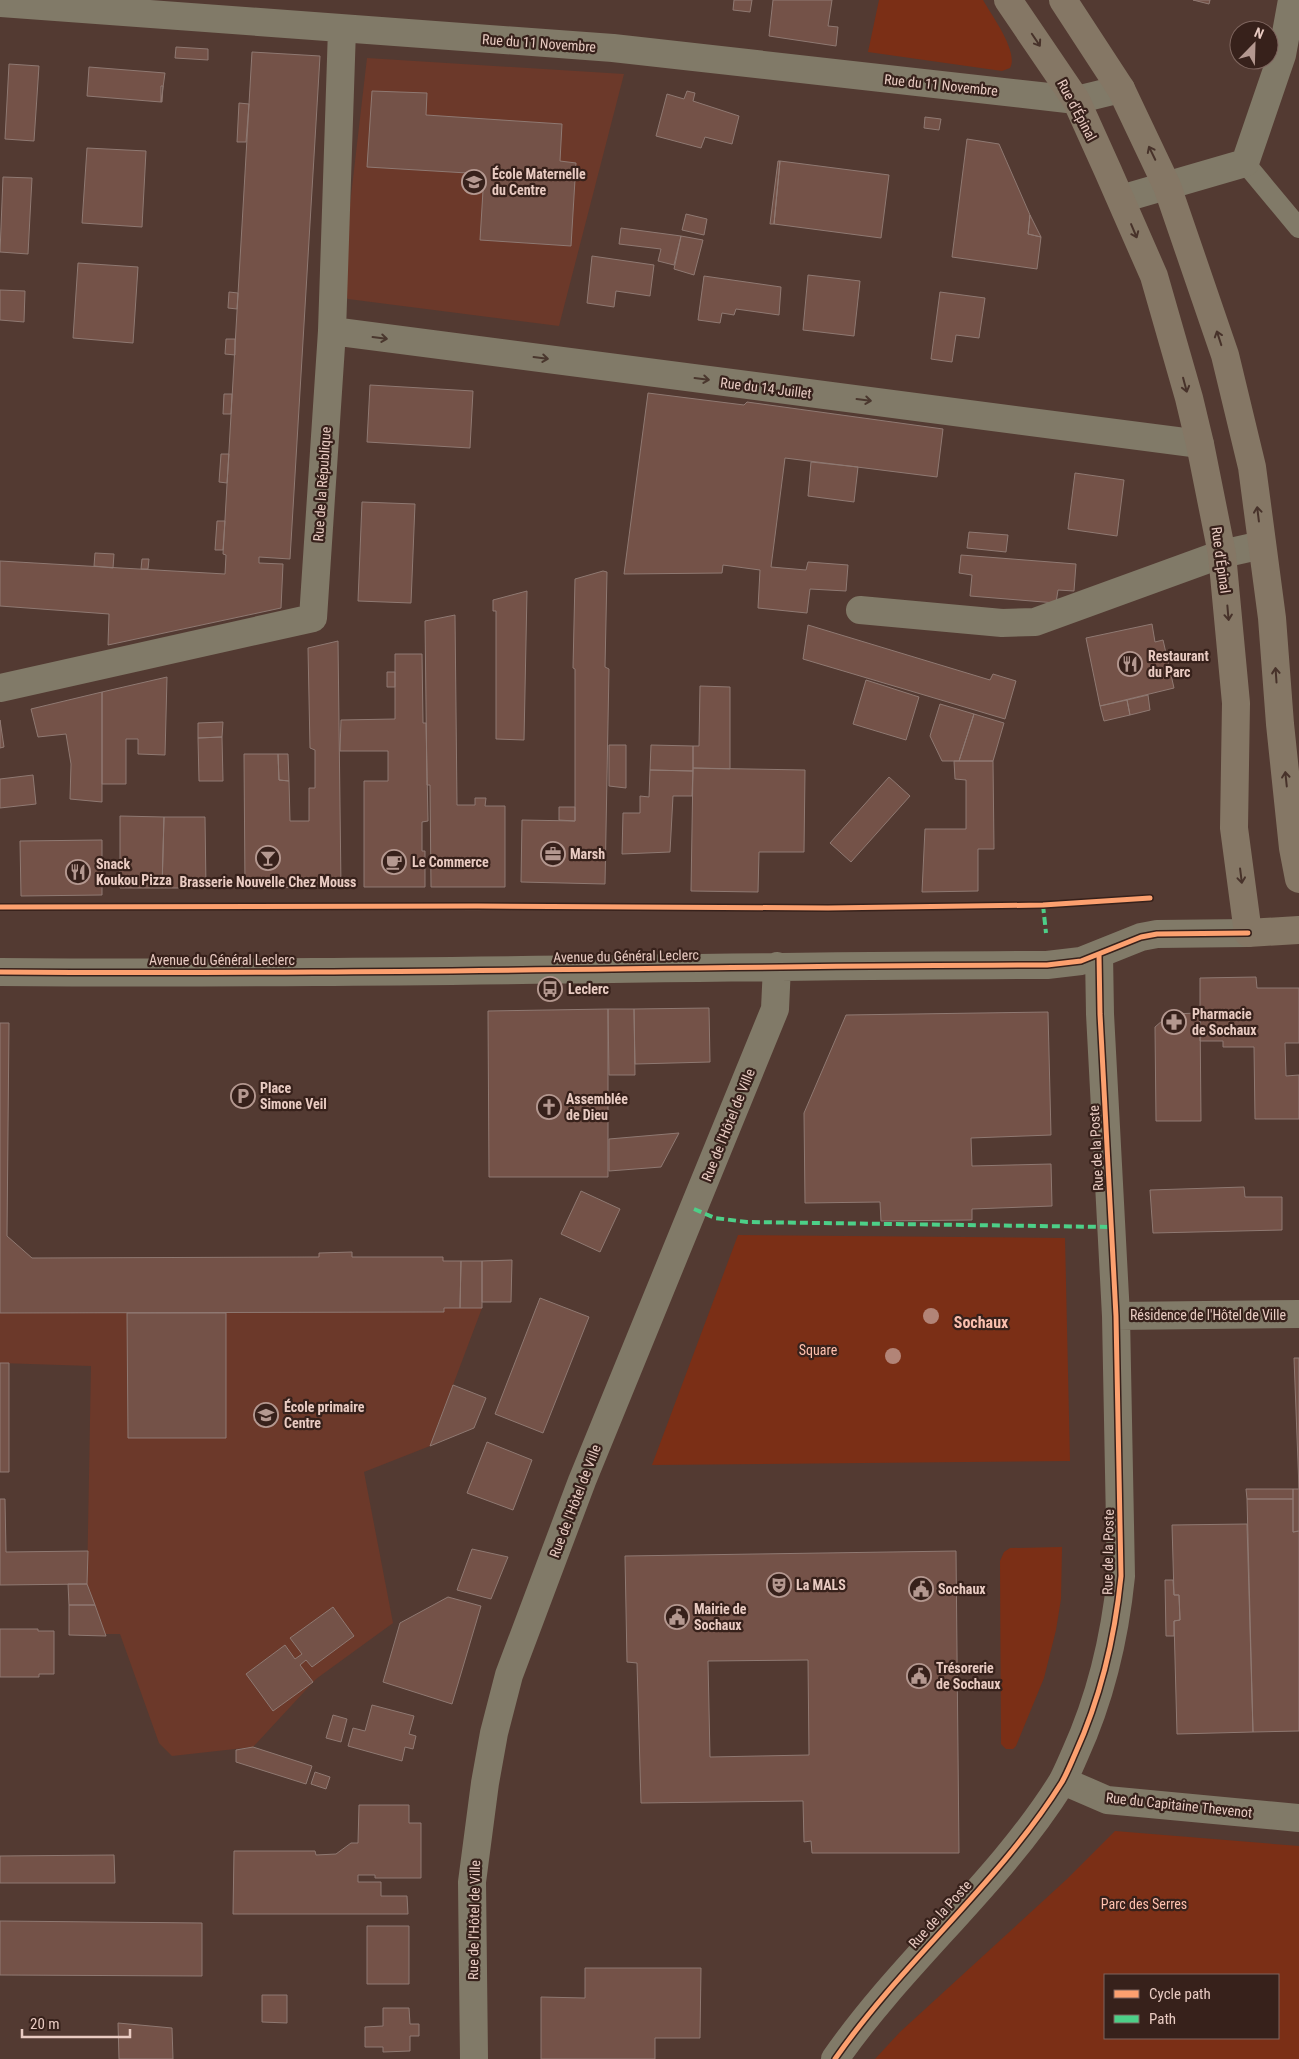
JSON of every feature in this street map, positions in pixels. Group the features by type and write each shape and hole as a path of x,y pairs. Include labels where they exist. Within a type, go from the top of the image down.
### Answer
{"main road":[{"name":"Rue d'Épinal","path":"1008,0 1076,100 1154,276 1182,372 1200,444 1222,554 1236,703 1234,828 1248,933"},
{"path":"1063,0 1121,88 1167,186 1225,355 1252,467 1272,618 1280,724 1294,814 1299,879"},
{"name":"Avenue du Général Leclerc","path":"1248,933 1299,930"}],"street":[{"path":"1121,199 1245,163 1282,55 1292,0"},
{"name":"Rue du 11 Novembre","path":"0,3 613,48 1076,100"},
{"name":"Rue de la République","path":"0,688 313,618 332,331 342,29"},
{"path":"1076,100 1121,88"},
{"name":"Rue du 14 Juillet","path":"332,331 1200,444"},
{"path":"860,610 1002,623 1034,622 1222,554 1262,545"},
{"name":"Avenue du Général Leclerc","path":"0,972 438,972 777,966 1047,965 1067,964 1099,954 1141,937 1157,934 1248,933"},
{"name":"Rue de la Poste","path":"834,2059 890,1987 1018,1844 1063,1781 1087,1725 1102,1677 1118,1610 1121,1576 1116,1316 1100,1014 1099,954"},
{"name":"Rue de l'Hôtel de Ville","path":"474,2059 472,1882 489,1758 510,1676 586,1472 775,1009 777,966"},
{"name":"Résidence de l'Hôtel de Ville","path":"1116,1316 1299,1314"},
{"name":"Rue du Capitaine Thevenot","path":"1063,1781 1108,1800 1299,1818"}],"lane":[{"path":"1245,163 1299,228"}],"shaded area":[{"name":"École Maternelle du Centre","path":"367,58 624,74 559,326 348,299 340,291"},
{"name":"École primaire Centre","path":"0,1023 9,1023 7,1236 32,1258 318,1257 319,1253 352,1252 352,1257 443,1257 444,1261 482,1261 482,1308 430,1446 364,1472 393,1623 316,1679 253,1747 172,1756 159,1743 120,1634 105,1634 87,1584 91,1366 0,1363"}],"green space":[{"path":"879,0 983,0 1008,44 1012,61 1010,68 1002,71 868,52"},
{"name":"Square","path":"738,1235 1065,1238 1070,1461 652,1465"},
{"path":"1062,1547 1061,1599 1056,1630 1044,1678 1016,1746 1013,1749 1006,1749 1001,1744 1000,1561 1004,1552 1010,1548"},
{"name":"Parc des Serres","path":"1115,1831 1299,1846 1299,2059 875,2059 900,2032 1067,1879"}],"building":[{"path":"734,0 752,0 750,12 733,10"},
{"path":"773,0 832,0 828,26 838,27 836,46 769,36"},
{"path":"1193,0 1210,0 1209,4"},
{"path":"176,47 208,49 208,60 175,58"},
{"path":"252,52 320,56 290,559 259,557 259,563 283,564 281,608 108,645 109,614 0,606 0,561 225,574 226,555 223,554"},
{"path":"9,64 39,66 34,141 5,139"},
{"path":"89,67 165,73 161,102 87,96"},
{"path":"161,86 163,86 162,102 161,102"},
{"path":"372,91 427,93 426,115 562,124 560,161 576,163 571,246 480,240 484,174 367,167"},
{"path":"687,91 695,93 693,101 739,116 732,144 705,137 701,148 656,136 667,94 684,99"},
{"path":"239,103 249,104 246,142 237,142"},
{"path":"925,117 941,119 939,130 924,128"},
{"path":"967,139 999,144 1030,215 1028,234 1041,237 1037,269 952,257"},
{"path":"87,148 146,151 142,227 82,223"},
{"path":"778,161 780,161 774,224 770,224"},
{"path":"780,161 889,175 881,238 774,224"},
{"path":"3,177 32,178 28,254 0,252"},
{"path":"686,214 707,219 704,235 682,230"},
{"path":"1030,215 1041,237 1028,234"},
{"path":"621,228 681,236 674,265 658,261 661,249 619,244"},
{"path":"681,236 703,240 694,275 674,269"},
{"path":"592,256 654,265 650,296 616,291 614,307 587,303"},
{"path":"78,263 138,267 133,343 73,338"},
{"path":"808,275 860,281 854,336 803,330"},
{"path":"704,276 781,287 779,315 736,309 734,315 722,313 720,323 698,320"},
{"path":"0,290 25,291 24,322 0,320"},
{"path":"229,292 238,293 237,309 228,308"},
{"path":"940,292 985,298 979,338 956,335 952,362 931,359"},
{"path":"226,339 235,339 235,355 225,354"},
{"path":"370,385 473,391 470,448 367,442"},
{"path":"648,393 744,405 747,402 943,429 937,477 785,458 771,567 806,570 808,562 848,565 846,591 810,589 807,613 758,608 760,570 723,565 722,573 624,574"},
{"path":"224,394 232,394 231,414 223,414"},
{"path":"221,454 229,454 227,483 219,482"},
{"path":"811,462 858,467 854,502 808,496"},
{"path":"1075,473 1124,480 1117,536 1068,529"},
{"path":"362,502 415,504 411,603 358,601"},
{"path":"217,521 225,521 223,550 215,550"},
{"path":"969,532 1008,535 1006,552 967,548"},
{"path":"95,553 114,554 113,568 94,566"},
{"path":"961,555 1076,564 1074,591 1058,590 1056,603 970,596 972,575 959,573"},
{"path":"142,559 149,559 148,569 141,569"},
{"path":"603,571 607,572 605,667 609,669 605,884 521,882 522,820 575,821 575,669 573,668 575,579"},
{"path":"527,591 524,740 496,739 496,611 493,611 493,600"},
{"path":"455,615 457,805 475,805 475,798 486,798 485,806 505,806 505,887 431,887 430,785 427,785 425,621"},
{"path":"1152,624 1155,642 1163,640 1174,688 1100,706 1086,638"},
{"path":"808,625 990,680 993,674 1016,681 1005,719 803,659"},
{"path":"338,641 341,887 245,888 244,754 278,754 279,780 289,781 290,821 309,821 309,788 315,788 315,750 310,748 308,648"},
{"path":"395,654 422,654 423,723 426,723 428,821 422,822 422,851 425,851 425,887 364,887 364,781 388,781 388,751 340,751 341,720 395,719"},
{"path":"387,672 395,672 395,687 387,687"},
{"path":"167,677 165,755 138,754 138,739 126,739 126,784 102,784 102,692"},
{"path":"866,680 919,697 906,740 853,724"},
{"path":"700,686 730,687 730,769 693,768 693,746 699,746"},
{"path":"102,692 102,802 70,799 71,764 66,734 38,737 31,709"},
{"path":"1148,695 1150,710 1130,715 1127,700"},
{"path":"1127,700 1130,715 1104,721 1100,706"},
{"path":"940,704 974,714 959,761 942,761 930,736"},
{"path":"974,714 1004,723 993,761 959,761"},
{"path":"0,720 4,747 0,748"},
{"path":"223,722 222,737 198,738 198,723"},
{"path":"222,737 223,781 199,781 198,738"},
{"path":"609,745 626,745 626,788 609,786"},
{"path":"651,745 693,746 693,771 650,770"},
{"path":"278,754 288,754 289,781 279,780"},
{"path":"954,761 993,761 994,849 978,849 978,891 922,892 925,829 966,829 966,780 955,779"},
{"path":"693,768 805,770 804,852 759,852 758,892 691,891"},
{"path":"650,770 693,771 692,796 673,796 670,852 622,854 623,813 640,813 640,796 649,797"},
{"path":"33,775 36,804 0,808 0,779"},
{"path":"889,777 910,796 851,862 830,843"},
{"path":"559,807 575,807 575,821 559,820"},
{"path":"120,816 164,817 162,888 120,888"},
{"path":"164,817 205,817 206,888 162,888"},
{"path":"102,840 102,895 21,896 20,841"},
{"path":"1256,977 1257,988 1299,988 1299,1043 1285,1043 1286,1076 1299,1075 1299,1119 1255,1119 1254,1047 1223,1047 1223,1041 1200,1041 1200,978"},
{"path":"709,1008 710,1062 635,1064 634,1009"},
{"name":"Assemblée de Dieu","path":"608,1009 608,1177 489,1177 488,1011"},
{"path":"608,1009 634,1009 635,1075 609,1075"},
{"path":"1048,1012 1051,1135 971,1138 972,1166 1051,1164 1052,1206 972,1209 972,1220 881,1221 880,1202 805,1203 804,1113 846,1015"},
{"path":"1200,1013 1201,1121 1156,1121 1155,1027 1170,1014"},
{"path":"0,1023 9,1023 7,1236 32,1258 319,1257 319,1253 352,1252 352,1257 443,1257 443,1261 461,1261 460,1308 444,1308 444,1312 0,1313"},
{"path":"679,1133 661,1167 609,1171 609,1139"},
{"path":"1244,1187 1245,1197 1282,1197 1282,1230 1153,1233 1150,1190"},
{"path":"581,1191 620,1209 600,1252 561,1234"},
{"path":"512,1260 511,1302 482,1302 482,1261"},
{"path":"461,1261 482,1261 482,1308 460,1308"},
{"path":"540,1298 589,1317 543,1433 495,1414"},
{"path":"127,1313 226,1313 226,1438 128,1438"},
{"path":"1294,1358 1299,1358 1299,1489"},
{"path":"0,1363 9,1363 9,1472 0,1472"},
{"path":"453,1385 486,1398 474,1428 430,1446"},
{"path":"487,1442 532,1460 513,1510 467,1493"},
{"path":"1246,1489 1293,1489 1293,1499 1247,1499"},
{"path":"1293,1489 1299,1489 1299,1531 1293,1532"},
{"path":"0,1499 5,1499 6,1552 88,1551 87,1584 0,1585"},
{"path":"1247,1499 1293,1499 1293,1532 1299,1531 1299,1731 1253,1732"},
{"path":"1247,1524 1253,1732 1177,1734 1174,1621 1180,1620 1179,1595 1174,1595 1172,1525"},
{"path":"472,1549 508,1557 491,1599 457,1590"},
{"path":"956,1551 959,1853 812,1853 811,1841 804,1842 803,1801 641,1803 637,1663 627,1662 625,1556","holes":["808,1660 809,1755 710,1757 708,1661"]},
{"path":"1165,1580 1173,1580 1174,1595 1179,1595 1180,1620 1174,1621 1174,1636 1166,1636"},
{"path":"68,1584 87,1584 95,1605 69,1605"},
{"path":"448,1597 481,1606 452,1704 383,1682 400,1623"},
{"path":"69,1605 95,1605 106,1636 69,1635"},
{"path":"333,1607 354,1636 312,1667 306,1660 300,1665 313,1682 273,1711 246,1674 285,1645 295,1659 302,1654 290,1638"},
{"path":"0,1629 54,1631 54,1674 39,1674 39,1677 0,1677"},
{"path":"372,1705 414,1716 409,1734 416,1736 413,1749 405,1747 402,1761 348,1746 353,1728 365,1731"},
{"path":"333,1715 347,1719 341,1742 326,1738"},
{"path":"253,1747 312,1766 306,1784 236,1762 236,1750"},
{"path":"315,1772 330,1777 326,1789 311,1784"},
{"path":"359,1805 409,1805 409,1823 421,1823 421,1878 375,1878 375,1875 358,1875 358,1882 381,1882 381,1896 407,1896 408,1914 233,1914 234,1851 315,1851 316,1855 336,1854 351,1843 358,1843"},
{"path":"114,1855 115,1883 0,1883 0,1856"},
{"path":"0,1921 202,1923 202,1976 0,1975"},
{"path":"367,1926 409,1926 409,1984 367,1984"},
{"path":"585,1968 701,1968 700,2038 655,2038 655,2059 541,2059 541,1997 585,1998"},
{"path":"262,1995 287,1995 287,2023 262,2022"},
{"path":"383,2008 409,2008 410,2024 419,2024 419,2036 410,2036 410,2051 383,2052 383,2047 365,2047 365,2027 383,2026"},
{"path":"118,2023 172,2028 173,2059 119,2059"}],"marked path":[{"path":"1043,905 1046,933"},
{"path":"694,1209 715,1218 747,1222 1111,1227"}],"cycle path":[{"path":"0,907 477,906 828,908 1043,905 1150,898"},
{"path":"0,972 131,973 1047,965 1081,961 1141,937 1157,934 1248,933"},
{"path":"835,2059 890,1989 1010,1854 1037,1819 1062,1782 1069,1768 1092,1711 1105,1667 1115,1621 1121,1576 1116,1316 1100,1014 1099,954"}],"place":[{"name":"École Maternelle du Centre","path":"474,182"},
{"name":"Restaurant du Parc","path":"1130,664"},
{"name":"Marsh","path":"553,854"},
{"name":"Brasserie Nouvelle Chez Mouss","path":"268,858"},
{"name":"Le Commerce","path":"394,862"},
{"name":"Snack Koukou Pizza","path":"78,872"},
{"name":"Leclerc","path":"550,989"},
{"name":"Pharmacie de Sochaux","path":"1174,1022"},
{"name":"Place Simone Veil","path":"243,1096"},
{"name":"Assemblée de Dieu","path":"549,1107"},
{"name":"École primaire Centre","path":"266,1415"},
{"name":"La MALS","path":"779,1585"},
{"name":"Sochaux","path":"921,1589"},
{"name":"Mairie de Sochaux","path":"677,1617"},
{"name":"Trésorerie de Sochaux","path":"919,1676"}],"district":[{"name":"Sochaux","path":"981,1322"}]}
